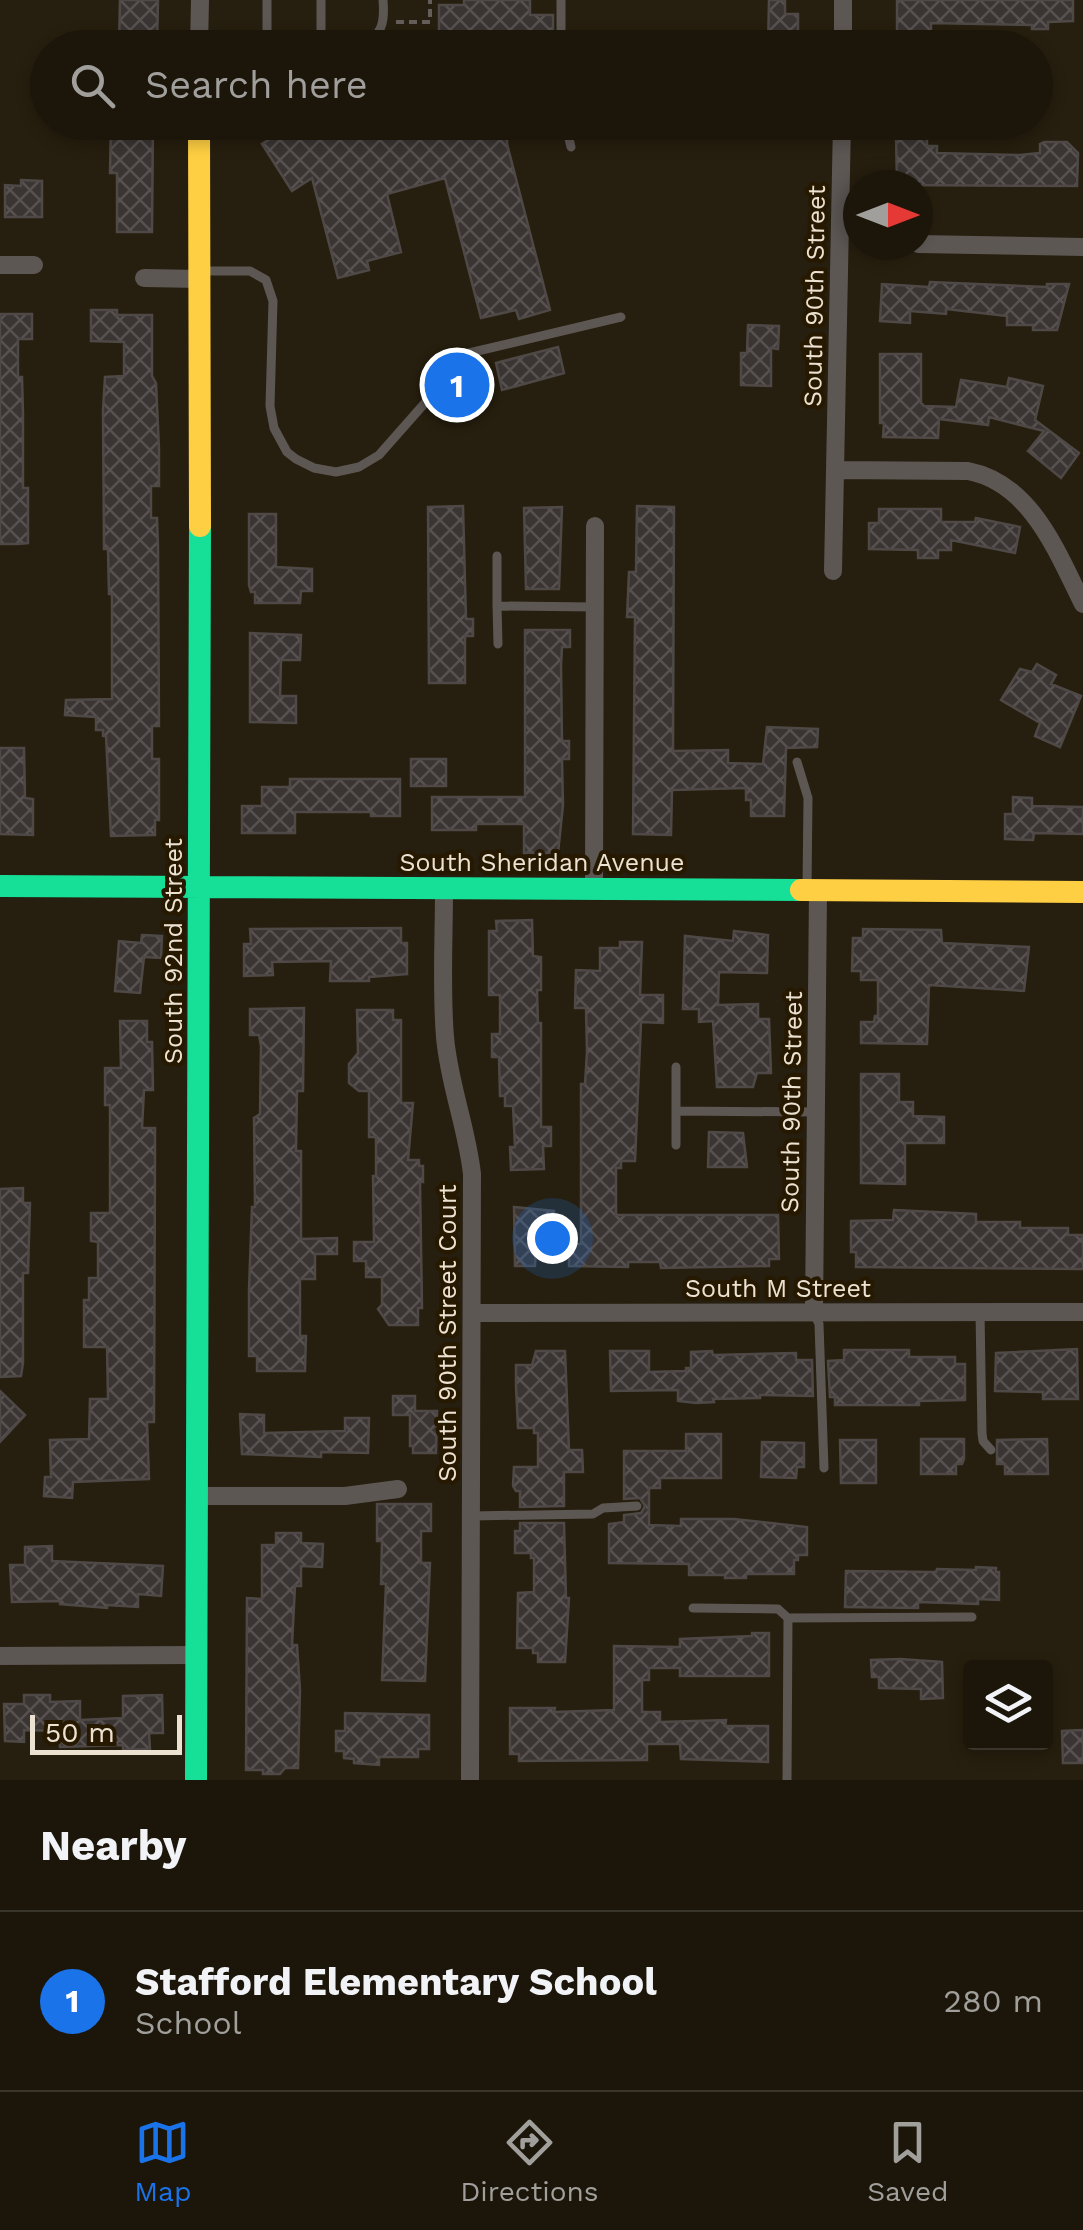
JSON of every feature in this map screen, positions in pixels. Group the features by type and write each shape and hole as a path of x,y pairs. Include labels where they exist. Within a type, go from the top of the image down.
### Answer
{"street":[{"path":"199,30 200,0"},
{"path":"842,30 843,0"},
{"name":"South 92nd Street","path":"196,1780 201,888 199,140"},
{"name":"South 90th Street","path":"843,140 845,170"},
{"path":"933,244 1083,247"},
{"name":"South 90th Street","path":"832,570 848,260"},
{"path":"0,266 34,266"},
{"path":"144,278 201,275"},
{"path":"835,470 988,474 1021,497 1032,511 1083,604"},
{"path":"594,890 595,526"},
{"name":"South Sheridan Avenue","path":"0,886 1083,892"},
{"name":"South 90th Street Court","path":"444,888 445,1036 472,1174 470,1780"},
{"name":"South 90th Street","path":"813,891 814,1313"},
{"name":"South M Street","path":"473,1313 1083,1312"},
{"path":"198,1496 345,1496 398,1489"},
{"path":"0,1656 196,1655"}],"lane":[{"path":"267,0 267,30"},
{"path":"321,0 321,30"},
{"path":"381,30 385,22 383,0"},
{"path":"561,0 561,30"},
{"path":"569,140 571,146"},
{"path":"201,275 250,271 266,280 273,300 270,406 274,428 296,458 314,468 336,472 360,467 379,455 469,353 621,317"},
{"path":"497,556 498,644"},
{"path":"497,606 595,607"},
{"path":"797,762 808,798 813,891"},
{"path":"676,1067 676,1145"},
{"path":"676,1111 816,1112"},
{"path":"980,1312 982,1433 990,1450"},
{"path":"814,1313 819,1324 824,1468"},
{"path":"471,1516 593,1514 603,1508 637,1506"},
{"path":"693,1608 778,1610 788,1618 972,1617"},
{"path":"787,1780 788,1618"}],"path":[{"path":"385,22 430,22 430,0"}],"building":[{"path":"120,0 158,0 157,30 119,30"},
{"path":"464,0 530,0 530,15 553,15 553,30 439,30 439,5 464,5"},
{"path":"769,0 785,0 785,14 798,14 798,30 768,30"},
{"path":"897,0 1073,0 1073,21 1048,22 1048,29 1032,29 1032,25 931,23 931,30 897,30"},
{"path":"111,140 153,140 152,232 117,232 117,173 110,173"},
{"path":"269,140 507,140 550,310 519,319 516,310 481,318 445,178 387,194 401,252 367,261 369,270 338,278 312,178 292,191 262,144"},
{"path":"896,140 927,140 927,146 937,146 937,153 1019,155 1040,153 1040,144 1044,142 1067,142 1078,153 1077,186 933,185 933,170 897,170"},
{"path":"21,180 42,181 42,217 5,217 5,185 21,186"},
{"path":"930,282 1047,287 1069,284 1057,330 1007,325 1007,316 946,309 946,314 910,311 910,323 880,321 882,284 929,287"},
{"path":"91,310 152,315 152,376 156,383 159,449 159,486 151,486 151,518 157,518 158,545 159,726 152,726 152,759 159,759 159,820 155,820 155,835 111,836 106,736 103,730 96,730 96,717 65,715 66,700 112,699 112,594 108,549 104,549 103,410 105,377 124,376 124,342 91,341"},
{"path":"0,314 32,314 32,339 18,339 28,543 0,544"},
{"path":"748,325 779,326 778,349 771,348 771,386 741,385 741,353 747,353"},
{"path":"558,347 564,373 502,390 496,363"},
{"path":"880,354 921,354 924,406 956,407 961,380 1007,387 1009,378 1043,386 1035,420 1079,453 1061,478 1028,451 1044,431 989,417 988,425 939,419 938,438 883,437"},
{"path":"463,506 466,619 473,619 473,636 465,636 465,683 429,683 428,507"},
{"path":"637,506 674,507 673,751 728,750 728,763 763,764 767,727 818,729 817,747 786,748 784,816 751,816 746,788 672,790 671,835 633,834 635,617 627,617 629,572 636,572"},
{"path":"562,507 559,589 526,589 524,508"},
{"path":"879,509 941,509 941,522 975,522 976,518 1020,527 1015,553 951,540 951,550 938,550 938,558 918,558 918,550 869,549 869,523 879,523"},
{"path":"249,514 276,514 276,567 312,569 312,591 301,591 300,603 255,603 255,592 251,592 249,585"},
{"path":"525,630 570,630 570,647 562,647 561,665 562,741 569,741 569,759 562,759 558,853 524,853 524,824 476,824 476,830 432,830 432,797 525,797"},
{"path":"250,633 301,635 300,660 281,660 280,696 296,696 296,723 250,722"},
{"path":"1037,664 1056,675 1051,684 1081,696 1060,747 1035,736 1040,723 1001,700 1020,669 1032,672"},
{"path":"0,748 24,748 25,798 33,799 33,835 0,834"},
{"path":"411,759 446,759 446,786 411,786"},
{"path":"290,779 400,779 400,816 295,812 295,833 242,833 242,806 262,806 262,787 290,787"},
{"path":"1013,797 1032,798 1032,806 1083,807 1083,834 1034,833 1033,840 1005,839 1005,814 1013,814"},
{"path":"532,920 533,956 541,957 541,990 537,990 541,1023 541,1127 551,1127 551,1146 543,1146 544,1169 511,1170 510,1147 515,1147 513,1106 505,1106 505,1096 500,1096 499,1057 492,1057 492,1034 500,1034 500,995 489,995 489,931 497,931 496,921"},
{"path":"401,928 401,943 407,943 407,974 369,977 369,981 330,981 331,961 272,962 273,975 244,976 244,944 251,944 250,929"},
{"path":"863,929 941,930 942,943 1029,947 1024,991 929,985 927,1044 861,1043 861,1022 874,1022 878,1016 878,980 861,980 861,971 852,971 853,938 863,938"},
{"path":"734,931 768,935 767,973 719,972 718,1005 758,1004 758,1019 769,1019 771,1073 757,1073 753,1087 717,1087 713,1021 699,1022 699,1009 683,1009 685,936 733,941"},
{"path":"142,935 162,936 161,958 144,957 140,993 115,991 119,941 141,943"},
{"path":"620,942 642,942 640,995 663,995 663,1023 641,1022 635,1161 621,1161 621,1168 616,1168 616,1215 778,1215 779,1259 769,1259 769,1266 661,1268 660,1262 628,1262 628,1267 569,1266 569,1244 581,1244 581,1084 585,1084 587,1052 586,1008 575,1008 576,970 600,971 600,948 620,948"},
{"path":"304,1008 303,1091 297,1091 296,1151 301,1151 301,1239 337,1238 337,1254 315,1254 315,1279 300,1279 300,1336 306,1336 305,1371 257,1371 257,1356 249,1356 249,1290 255,1207 254,1118 260,1114 261,1046 259,1035 250,1035 250,1009"},
{"path":"357,1010 393,1010 393,1020 401,1020 401,1103 413,1103 408,1160 419,1160 419,1166 423,1166 422,1308 418,1308 418,1325 389,1325 378,1309 382,1305 382,1277 366,1277 366,1261 354,1261 354,1242 374,1242 376,1176 376,1137 369,1137 369,1091 359,1091 349,1083 349,1064 358,1053"},
{"path":"120,1021 147,1021 147,1042 152,1042 153,1090 144,1090 142,1128 155,1128 154,1422 147,1422 149,1479 73,1482 72,1498 44,1496 45,1477 51,1477 50,1440 89,1439 90,1399 108,1399 107,1347 84,1347 84,1300 89,1300 89,1278 98,1278 98,1242 91,1241 91,1213 110,1213 110,1105 105,1105 105,1068 121,1068"},
{"path":"861,1074 899,1074 899,1102 913,1102 913,1116 944,1117 944,1143 905,1143 905,1184 861,1183"},
{"path":"709,1132 743,1133 747,1167 708,1167"},
{"path":"23,1188 23,1203 30,1203 28,1273 23,1273 23,1363 21,1376 0,1377 0,1189"},
{"path":"514,1207 554,1211 555,1252 536,1251 535,1266 515,1266"},
{"path":"894,1210 976,1214 976,1222 1020,1222 1020,1228 1068,1228 1068,1235 1083,1235 1083,1269 856,1267 856,1252 851,1252 851,1221 893,1220"},
{"path":"1077,1349 1078,1399 1043,1399 1043,1392 995,1391 996,1353"},
{"path":"844,1350 909,1350 909,1357 955,1357 955,1364 965,1364 965,1400 919,1401 919,1405 835,1405 835,1397 830,1397 828,1361 844,1360"},
{"path":"536,1351 565,1351 569,1450 582,1450 583,1472 564,1472 564,1506 520,1507 520,1491 513,1486 514,1467 538,1467 538,1433 534,1433 534,1428 518,1428 516,1387 516,1365 532,1365"},
{"path":"610,1351 649,1351 649,1372 686,1371 691,1368 691,1352 796,1353 796,1360 812,1360 813,1396 760,1395 696,1403 678,1401 678,1390 611,1391"},
{"path":"0,1391 25,1415 0,1442"},
{"path":"393,1396 415,1396 415,1411 437,1411 436,1453 413,1453 410,1415 393,1415"},
{"path":"240,1414 264,1415 264,1433 345,1431 345,1418 369,1418 368,1453 321,1452 321,1457 242,1454"},
{"path":"686,1434 721,1434 721,1478 660,1478 660,1488 649,1488 649,1525 681,1526 681,1519 734,1519 807,1527 807,1555 798,1555 798,1560 794,1560 794,1574 725,1578 689,1575 689,1564 609,1563 609,1524 624,1522 624,1515 641,1513 645,1506 640,1498 624,1499 624,1451 686,1451"},
{"path":"921,1439 964,1439 964,1459 962,1464 956,1464 956,1474 921,1474"},
{"path":"1047,1439 1048,1474 1005,1474 1005,1464 997,1464 997,1440"},
{"path":"840,1440 876,1440 876,1483 841,1483"},
{"path":"762,1442 804,1443 804,1467 797,1467 796,1478 761,1477"},
{"path":"377,1504 431,1504 431,1531 421,1531 421,1563 430,1563 425,1681 382,1680 386,1584 381,1584 382,1541 377,1541"},
{"path":"520,1523 564,1523 569,1598 565,1662 538,1662 538,1653 533,1653 533,1648 517,1648 518,1593 534,1592 534,1558 531,1553 515,1553 515,1531 520,1531"},
{"path":"276,1533 301,1533 301,1543 323,1544 322,1567 301,1566 301,1586 295,1586 292,1645 297,1645 300,1690 298,1768 263,1774 263,1770 246,1770 247,1598 262,1599 262,1545 276,1545"},
{"path":"52,1546 52,1561 163,1566 161,1596 138,1594 138,1607 12,1602 10,1565 25,1565 25,1547"},
{"path":"996,1568 999,1572 999,1600 978,1599 978,1604 918,1602 918,1608 845,1607 846,1571 936,1572"},
{"path":"769,1633 769,1676 680,1676 680,1668 649,1668 649,1680 642,1680 642,1712 660,1712 660,1722 726,1720 725,1726 768,1726 768,1762 681,1759 680,1744 647,1744 647,1760 519,1761 519,1754 510,1754 510,1708 555,1708 554,1712 614,1710 614,1646 680,1647 680,1639"},
{"path":"871,1660 942,1662 943,1698 921,1699 921,1689 879,1688 879,1677 872,1677"},
{"path":"24,1695 50,1695 50,1702 80,1701 80,1720 123,1718 123,1696 162,1695 163,1733 149,1733 150,1749 123,1750 123,1745 60,1747 59,1731 24,1730 24,1742 5,1741 4,1704 24,1704"},
{"path":"345,1713 429,1715 429,1749 418,1749 418,1757 379,1757 379,1765 354,1763 354,1759 344,1758 344,1751 336,1751 336,1731 345,1731"},
{"path":"1083,1730 1083,1763 1063,1763 1062,1731"}],"traffic: fast":[{"path":"196,1780 200,526"},
{"path":"0,886 801,890"}],"traffic: slow":[{"path":"199,140 200,526"},
{"path":"801,890 1083,892"}],"place":[{"name":"Stafford Elementary School","path":"457,385"}]}
